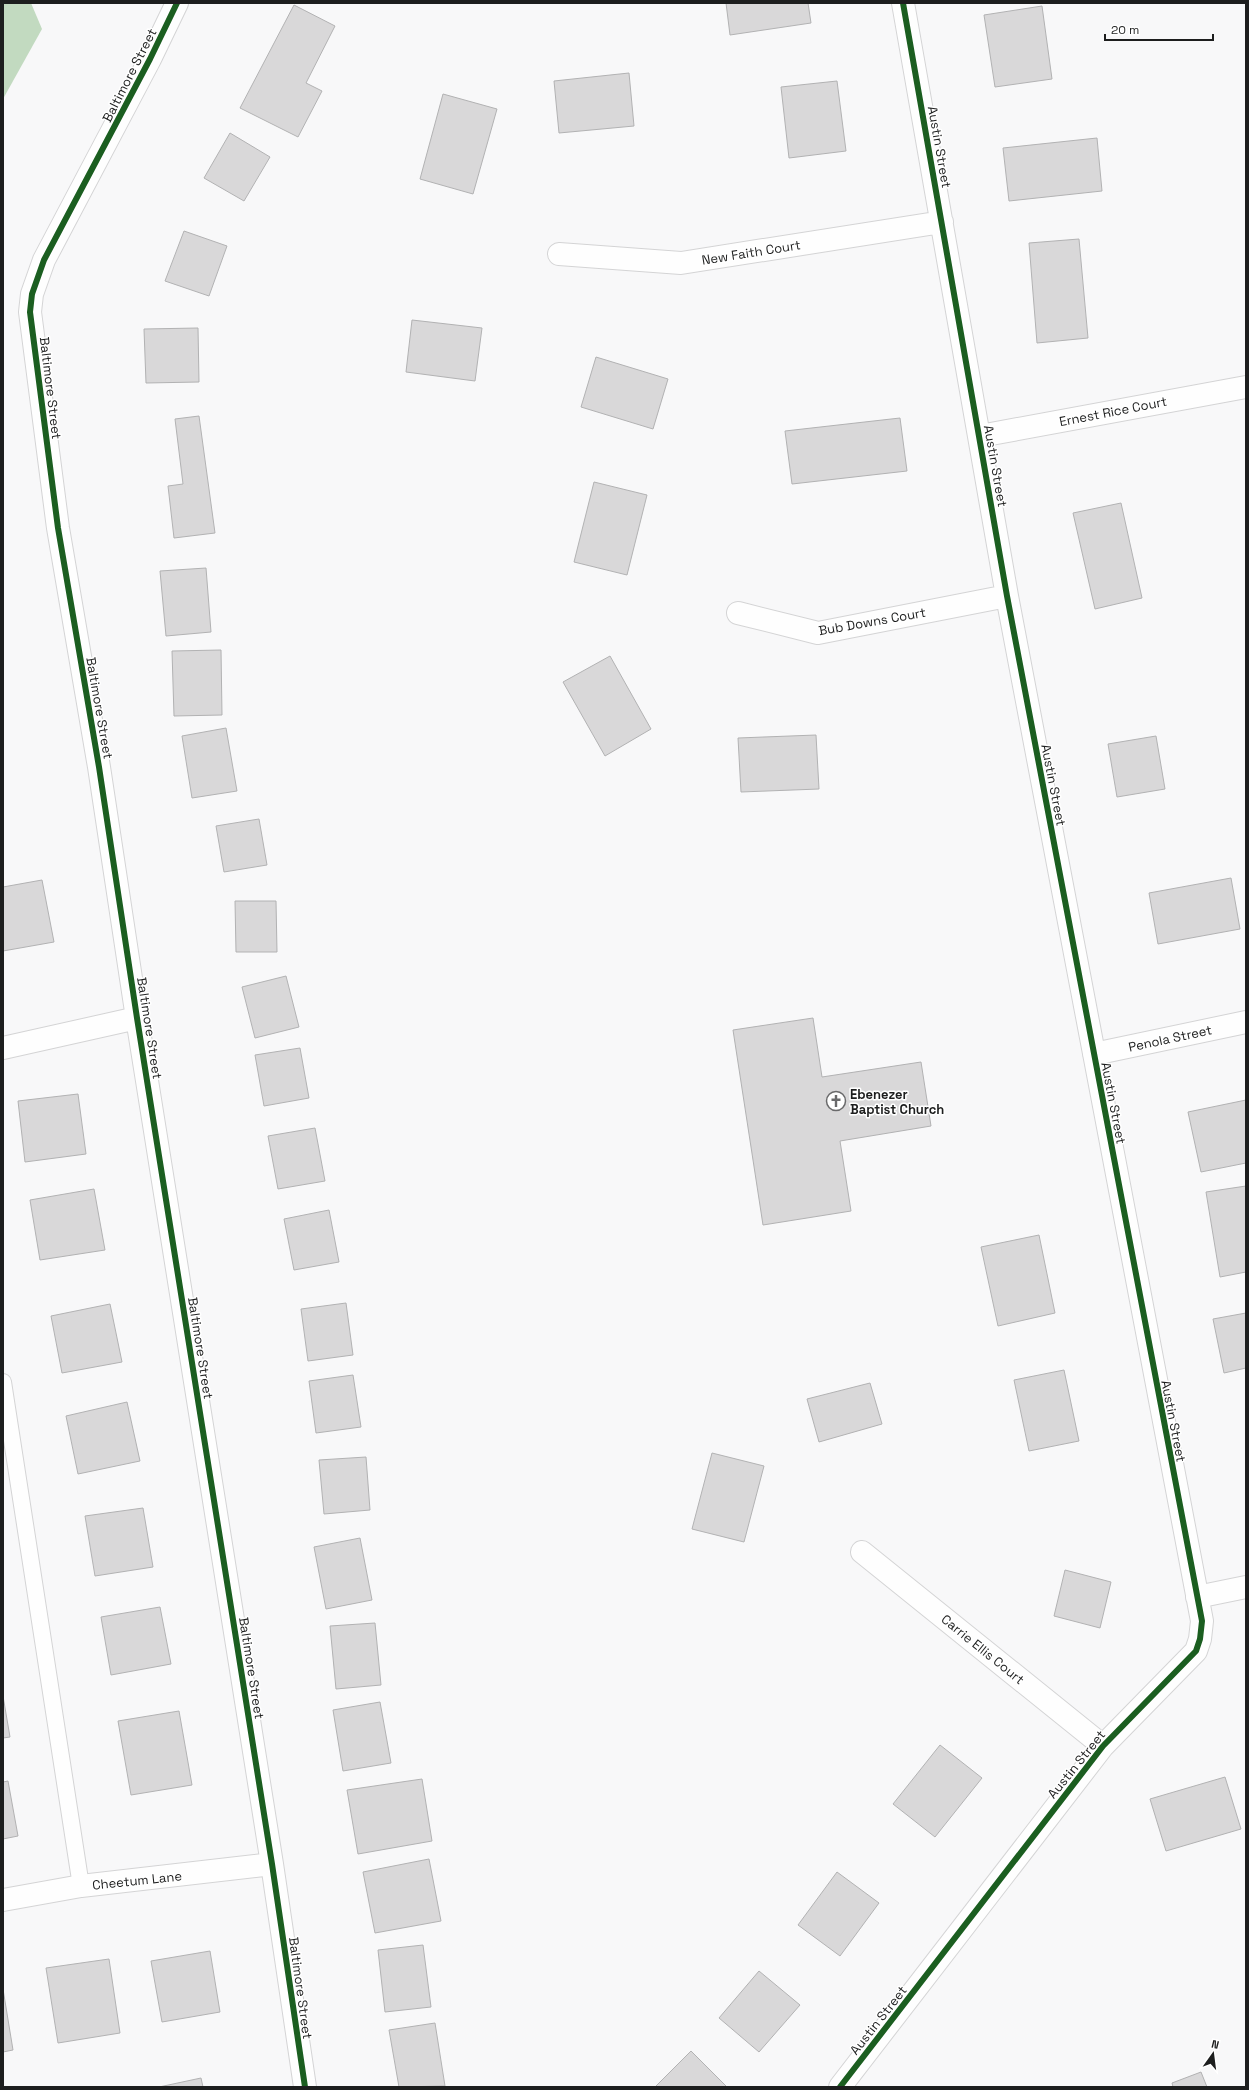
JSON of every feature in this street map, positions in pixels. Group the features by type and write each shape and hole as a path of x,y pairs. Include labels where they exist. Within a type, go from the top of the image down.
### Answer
{"street":[{"name":"Baltimore Street","path":"177,3 150,59 44,260 32,294 30,312 58,528 100,767 137,1018 272,1864 305,2087"},
{"name":"Austin Street","path":"840,2087 1103,1746 1196,1651 1200,1639 1202,1621 1007,596 903,3"},
{"name":"New Faith Court","path":"559,254 681,263 942,222"},
{"name":"Ernest Rice Court","path":"980,436 1246,386"},
{"name":"Bub Downs Court","path":"738,613 818,633 1007,596"},
{"path":"3,1048 137,1018"},
{"name":"Penola Street","path":"1094,1054 1246,1022"},
{"name":"Carrie Ellis Court","path":"862,1552 1103,1746"},
{"path":"1197,1597 1246,1587"},
{"name":"Cheetum Lane","path":"3,1900 81,1886 272,1864"}],"lane":[{"path":"3,1382 81,1886"}],"green space":[{"path":"3,3 31,3 42,29 3,99"}],"building":[{"path":"726,3 808,3 811,23 730,35"},
{"path":"294,5 335,26 306,83 322,91 298,137 240,108"},
{"path":"1042,6 1052,79 995,87 984,15"},
{"path":"629,73 634,126 559,133 554,81"},
{"path":"837,81 846,151 789,158 781,87"},
{"path":"443,94 497,109 473,194 420,179"},
{"path":"230,133 270,157 244,201 204,178"},
{"path":"1097,138 1102,191 1009,201 1003,148"},
{"path":"184,231 227,246 209,296 165,281"},
{"path":"1079,239 1088,338 1037,343 1029,243"},
{"path":"412,320 482,328 475,381 406,372"},
{"path":"198,328 199,382 146,383 144,329"},
{"path":"596,357 668,379 653,429 581,407"},
{"path":"199,416 215,533 174,538 168,486 183,484 175,419"},
{"path":"900,418 907,471 792,484 785,431"},
{"path":"594,482 647,495 627,575 574,562"},
{"path":"1121,503 1142,598 1095,609 1073,513"},
{"path":"206,568 211,632 166,636 160,571"},
{"path":"221,650 222,715 174,716 172,651"},
{"path":"610,656 651,729 605,756 563,682"},
{"path":"226,728 237,791 192,798 182,736"},
{"path":"816,735 819,789 741,792 738,738"},
{"path":"1156,736 1165,789 1117,797 1108,744"},
{"path":"259,819 267,865 224,872 216,826"},
{"path":"1231,878 1240,929 1158,944 1149,893"},
{"path":"42,880 54,942 3,951 3,887"},
{"path":"235,901 276,901 277,952 236,952"},
{"path":"286,976 299,1027 255,1038 242,987"},
{"name":"Ebenezer Baptist Church","path":"813,1018 822,1077 921,1062 931,1126 840,1141 851,1211 763,1225 733,1030"},
{"path":"300,1048 309,1098 264,1106 255,1055"},
{"path":"78,1094 86,1154 25,1162 18,1101"},
{"path":"1246,1100 1246,1163 1201,1172 1188,1112"},
{"path":"315,1128 325,1181 278,1189 268,1136"},
{"path":"1246,1186 1246,1272 1220,1277 1206,1192"},
{"path":"94,1189 105,1250 40,1260 30,1200"},
{"path":"329,1210 339,1262 294,1270 284,1219"},
{"path":"1039,1235 1055,1313 998,1326 981,1247"},
{"path":"346,1303 353,1355 308,1361 301,1309"},
{"path":"110,1304 122,1362 62,1373 51,1316"},
{"path":"1246,1313 1246,1368 1224,1373 1213,1319"},
{"path":"1064,1370 1079,1441 1029,1451 1014,1380"},
{"path":"353,1375 361,1427 316,1433 309,1381"},
{"path":"870,1383 882,1424 819,1442 807,1399"},
{"path":"127,1402 140,1461 78,1474 66,1416"},
{"path":"712,1453 764,1466 744,1542 692,1529"},
{"path":"366,1457 370,1510 324,1514 319,1460"},
{"path":"143,1508 153,1567 95,1576 85,1516"},
{"path":"360,1538 372,1600 326,1609 314,1547"},
{"path":"1065,1570 1111,1582 1100,1628 1054,1616"},
{"path":"160,1607 171,1664 111,1675 101,1617"},
{"path":"375,1623 381,1685 336,1689 330,1626"},
{"path":"3,1696 10,1737 3,1738"},
{"path":"380,1702 391,1763 343,1771 333,1710"},
{"path":"179,1711 192,1785 131,1795 118,1721"},
{"path":"940,1745 982,1778 935,1837 893,1804"},
{"path":"1225,1777 1241,1829 1166,1851 1150,1799"},
{"path":"422,1779 432,1841 358,1854 347,1790"},
{"path":"8,1781 18,1836 3,1839 3,1782"},
{"path":"429,1859 441,1921 375,1933 363,1872"},
{"path":"837,1872 879,1903 840,1956 798,1925"},
{"path":"423,1945 431,2007 385,2012 378,1950"},
{"path":"210,1951 220,2012 162,2022 151,1961"},
{"path":"109,1959 120,2033 58,2043 46,1968"},
{"path":"759,1971 800,2005 759,2052 719,2018"},
{"path":"3,1989 13,2050 3,2052"},
{"path":"435,2023 445,2086 399,2087 389,2030"},
{"path":"691,2051 727,2087 655,2087"},
{"path":"1201,2072 1207,2087 1173,2087 1172,2083"},
{"path":"201,2078 203,2087 159,2087"}],"cycle path":[{"path":"177,3 150,59 44,260 32,294 30,312 58,528 99,767 137,1018 272,1864 305,2087"},
{"path":"840,2087 1103,1746 1196,1651 1200,1639 1202,1621 1007,596 903,3"}],"place":[{"name":"Ebenezer Baptist Church","path":"836,1101"}]}
